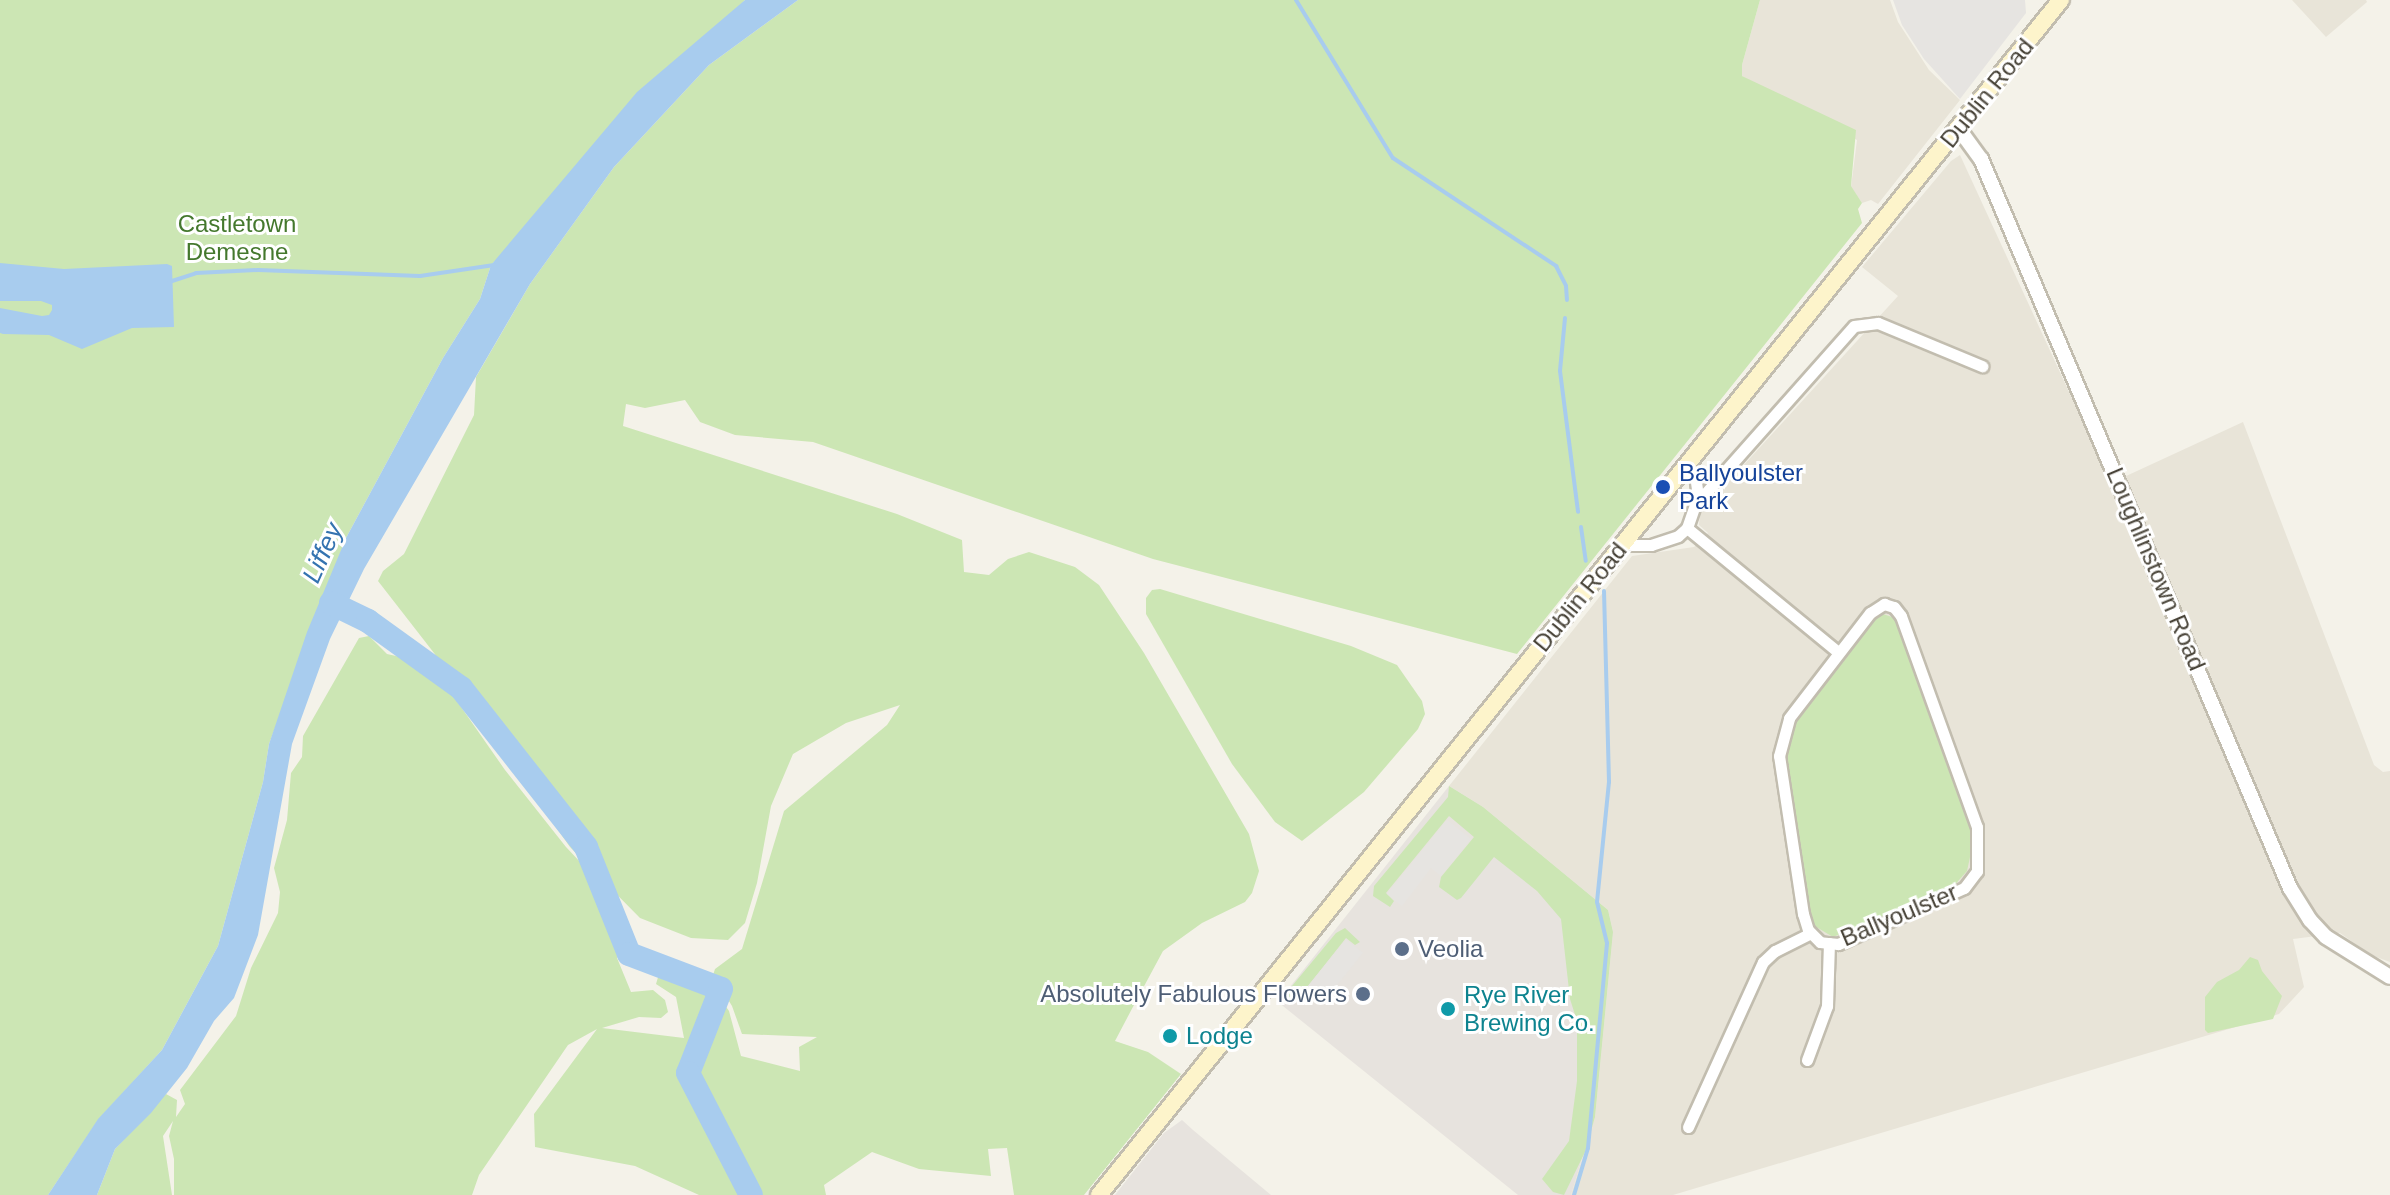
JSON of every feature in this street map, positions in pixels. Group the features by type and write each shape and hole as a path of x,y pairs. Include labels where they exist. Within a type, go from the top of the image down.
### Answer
{"main road":[{"name":"Dublin Road","path":"1099,1195 2061,0"}],"street":[{"name":"Loughlinstown Road","path":"1959,129 1981,159 2290,888 2310,920 2326,937 2390,977"},
{"path":"1698,496 1703,496 1854,326 1878,323 1982,366"},
{"path":"1626,539 1632,545 1651,545 1678,536 1687,528 1698,496 1695,475 1686,467"},
{"path":"1687,528 1838,652"},
{"name":"Ballyoulster","path":"1876,607 1894,607 1901,616 1979,840 1977,871 1964,888 1838,944 1820,942 1811,933 1803,914 1777,764 1789,718 1838,652 1876,607"},
{"path":"1688,1127 1763,962 1775,951 1811,933"},
{"path":"1807,1060 1827,1006 1829,943"}],"shaded area":[{"path":"1760,0 1890,0 1898,22 1929,70 1960,100 1878,204 1871,200 1862,203 1851,187 1857,140 1742,76 1742,65"},
{"path":"1893,0 2025,0 2026,13 1960,99 1924,59 1902,25"},
{"path":"2292,0 2366,0 2367,2 2326,37"},
{"path":"1960,155 2111,483 2243,422 2374,765 2383,772 2390,771 2390,962 2371,955 2340,933 2293,939 2304,987 2279,1014 1673,1195 1571,1195 1595,1117 1613,932 1608,910 1483,807 1449,786 1632,556 1694,547 1708,533 1699,525 1700,513 1898,296 1862,267 1951,161"},
{"path":"1449,786 1483,807 1608,910 1613,932 1595,1117 1571,1195 1518,1195 1278,1002"},
{"path":"1447,820 1471,839 1441,876 1431,868 1402,906 1387,894"},
{"path":"1346,939 1363,953 1321,1005 1304,991"},
{"path":"1182,1120 1271,1195 1115,1195 1164,1133"}],"green space":[{"name":"Castletown Demesne","path":"0,0 745,0 491,265 480,299 443,358 346,538 269,744 263,782 218,946 162,1050 98,1120 48,1195 0,1195"},
{"path":"798,0 1760,0 1742,65 1742,76 1856,130 1851,186 1862,203 1858,209 1862,223 1517,654 1153,559 813,442 735,435 700,422 685,400 645,408 626,404 623,426 897,514 962,540 964,572 989,575 1008,559 1029,552 1075,567 1099,585 1144,653 1249,834 1259,871 1252,893 1245,902 1202,923 1163,951 1115,1041 1148,1052 1181,1074 1084,1195 1014,1195 1007,1148 988,1149 991,1176 919,1169 872,1152 824,1185 826,1195 699,1195 635,1166 535,1147 534,1114 597,1029 568,1045 479,1175 472,1195 174,1195 174,1159 169,1136 173,1121 163,1136 172,1195 97,1195 115,1149 166,1094 177,1100 176,1117 185,1104 180,1090 236,1016 251,968 278,913 280,892 274,868 287,820 291,773 302,757 303,736 359,638 369,636 387,654 414,660 445,684 505,770 566,847 597,880 620,925 617,958 631,992 653,990 665,1000 668,1012 661,1018 639,1017 602,1028 684,1038 676,997 656,984 659,974 706,978 729,1011 741,1056 800,1071 799,1047 817,1037 742,1034 732,1006 713,975 715,969 742,949 784,811 887,725 900,705 846,723 793,754 771,806 757,883 745,923 728,940 691,938 640,918 570,847 434,653 378,581 383,571 404,554 474,415 476,377 530,284 614,167 709,65"},
{"path":"1160,589 1351,646 1397,665 1422,701 1425,714 1418,729 1364,792 1302,841 1275,822 1232,764 1146,614 1146,598 1152,590"},
{"path":"1880,613 1895,618 1904,638 1970,825 1972,848 1967,871 1952,888 1833,937 1813,925 1809,913 1784,755 1793,721"},
{"path":"1449,786 1483,807 1608,910 1613,932 1595,1117 1585,1152 1564,1195 1553,1192 1542,1179 1569,1141 1577,1081 1577,1021 1570,999 1561,919 1537,891 1494,857 1461,898 1457,900 1439,887 1441,877 1474,837 1449,816 1386,893 1394,901 1390,907 1373,896 1374,886 1448,797"},
{"path":"1345,928 1360,942 1355,945 1346,938 1304,991 1313,1000 1299,997 1289,1005 1287,992 1336,933"},
{"path":"2250,957 2258,960 2262,971 2282,996 2273,1019 2208,1033 2205,1030 2205,997 2217,982 2239,970"}],"water":[{"path":"745,0 798,0 709,65 614,167 530,284 364,569 330,639 292,744 258,935 234,998 214,1021 187,1068 151,1113 115,1149 97,1195 48,1195 98,1119 162,1050 218,946 263,782 269,744 307,632 346,538 443,358 480,299 491,265 637,92"},
{"path":"0,263 64,269 167,264 172,266 174,327 132,328 82,349 49,335 0,333 0,308 42,316 49,315 52,305 41,301 0,301"}],"waterway":[{"path":"1296,0 1393,158 1556,266 1566,286 1567,300"},
{"path":"169,282 196,273 258,270 420,276 494,265"},
{"path":"1565,318 1560,371 1578,512"},
{"path":"1581,527 1586,561"},
{"path":"1574,1195 1588,1148 1607,943 1597,902 1609,782 1604,591"},
{"path":"331,603 368,621 461,688 586,847 629,954 721,989 688,1073 751,1195"}],"place":[{"name":"Ballyoulster Park","path":"1663,487"},
{"name":"Veolia","path":"1402,949"},
{"name":"Absolutely Fabulous Flowers","path":"1363,994"},
{"name":"Rye River Brewing Co.","path":"1448,1009"},
{"name":"Lodge","path":"1170,1036"}],"water label":[{"name":"Liffey","path":"323,553"}]}
